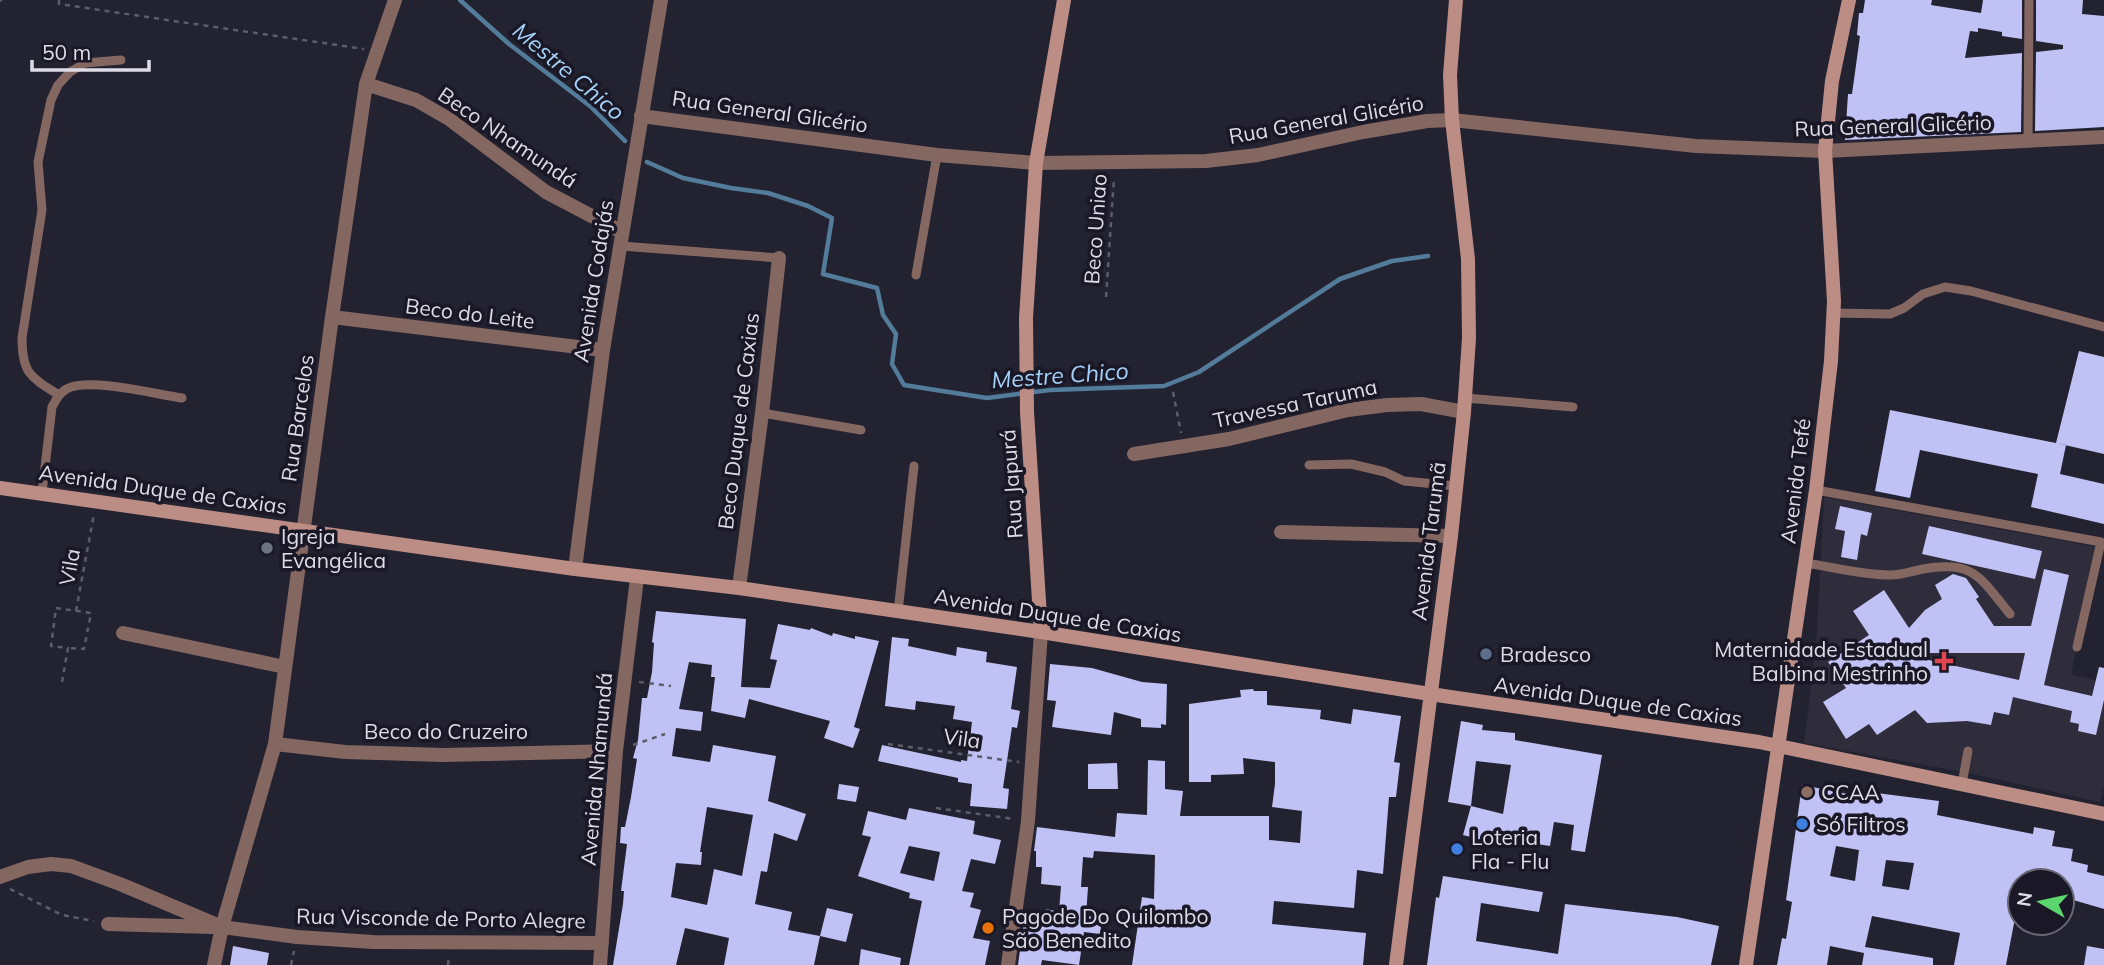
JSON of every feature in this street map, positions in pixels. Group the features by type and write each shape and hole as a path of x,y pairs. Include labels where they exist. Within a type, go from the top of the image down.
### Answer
{"street":[{"name":"Rua Barcelos","path":"214,965 222,927 275,744 366,84 395,0"},
{"name":"Avenida Codajás","path":"575,569 603,350 662,0"},
{"name":"Rua Japurá","path":"1008,965 1028,821 1041,632 1027,412 1026,318 1035,163 1063,0"},
{"name":"Avenida Tarumã","path":"1396,965 1451,536 1465,405 1469,338 1468,259 1452,120 1450,75 1456,0"},
{"name":"Avenida Tefé","path":"1746,965 1816,490 1831,361 1833,313 1825,151 1832,81 1849,0"},
{"name":"Beco Nhamundá","path":"366,84 416,100 449,119 546,192 622,239"},
{"name":"Rua General Glicério","path":"641,116 937,155 1035,163 1206,161 1258,155 1427,121 1452,120 1696,146 1825,151 2104,137"},
{"name":"Beco Duque de Caxias","path":"739,588 779,258"},
{"name":"Beco do Leite","path":"332,317 603,350"},
{"name":"Travessa Taruma","path":"1134,454 1229,439 1348,410 1387,405 1465,405"},
{"name":"Avenida Duque de Caxias","path":"0,488 637,578 739,588 1779,746 2104,814"},
{"path":"1281,532 1451,536"},
{"name":"Avenida Nhamundá","path":"600,965 616,751 637,578"},
{"path":"123,634 285,667"},
{"name":"Beco do Cruzeiro","path":"275,744 345,752 444,755 616,751"},
{"name":"Rua Visconde de Porto Alegre","path":"0,877 28,867 51,864 71,866 222,927 297,937 373,942 602,943"},
{"path":"108,924 222,927"}],"lane":[{"path":"2028,141 2029,0"},
{"path":"59,395 32,378 25,369 22,355 22,338 42,210 38,180 41,142 51,100 58,85 70,72 85,64 121,60"},
{"path":"916,275 937,155"},
{"path":"622,239 779,258"},
{"path":"1833,313 1890,313 1904,308 1923,294 1945,287 1971,291 2104,327"},
{"path":"42,494 52,407 68,387 89,385 182,398"},
{"path":"1465,405 1573,407"},
{"path":"762,413 861,430"},
{"path":"1309,465 1351,464 1385,472 1404,481 1456,486"},
{"path":"898,612 914,466"},
{"path":"1816,490 2101,542 2077,647"},
{"path":"1805,563 1892,575 1926,568 1965,568 1976,574 2010,614"},
{"path":"1962,784 1968,751"}],"path":[{"path":"59,0 59,4 377,51"},
{"name":"Beco Uniao","path":"1106,297 1115,163"},
{"path":"1173,392 1183,446"},
{"name":"Vila","path":"68,648 51,646 56,608 76,611 97,502"},
{"path":"62,682 68,648 84,649 91,613 76,611"},
{"path":"625,680 671,686"},
{"path":"616,751 665,734"},
{"name":"Vila","path":"888,744 1032,764"},
{"path":"936,808 1028,821"},
{"path":"0,884 62,915 108,924"}],"shaded area":[{"name":"Maternidade Estadual Balbina Mestrinho","path":"1824,497 2097,547 2071,675 2104,682 2104,787 2100,802 1963,772 1804,743 1816,647"}],"building":[{"path":"1865,0 1932,0 1931,5 1981,13 1983,0 2022,0 2022,39 1978,28 1978,32 1970,31 1965,58 2022,53 2021,132 1845,140 1848,94 1852,94 1860,36 1857,35 1859,13 1863,13"},
{"path":"2036,0 2083,0 2082,14 2104,16 2104,127 2035,131 2036,52 2063,49 2063,45 2036,41"},
{"path":"2079,351 2104,357 2104,454 2056,443"},
{"path":"1890,410 2066,445 2060,474 2104,484 2104,524 2031,507 2038,474 1920,450 1910,498 1875,491"},
{"path":"1840,506 1872,513 1867,536 1861,534 1857,560 1841,557 1845,531 1835,529"},
{"path":"1929,526 2042,551 2035,579 1922,554"},
{"path":"2044,569 2069,575 2044,685 2092,696 2099,667 2104,668 2104,700 2096,735 2078,731 2079,724 2070,722 2072,711 2013,697 2009,715 1994,712 1991,725 1967,721 1927,723 1915,710 1877,735 1869,724 1846,739 1823,702 1846,688 1828,662 1869,635 1853,611 1884,590 1909,628 1925,610 1942,599 1935,585 1953,574 1966,578 1994,626 2031,626","holes":["1925,653 2025,653 2019,680 1924,659"]},
{"path":"656,611 746,619 741,687 770,688 777,660 770,659 778,624 810,630 811,628 832,636 833,633 855,639 855,636 879,641 854,727 860,729 853,748 824,738 830,721 749,699 745,718 711,711 715,677 711,677 712,665 689,662 679,709 703,712 701,731 676,728 672,756 710,762 713,745 776,756 768,801 806,814 797,841 774,833 767,872 761,871 755,904 792,912 788,930 820,936 814,965 724,965 729,938 685,928 676,965 613,965 623,904 624,891 621,891 627,844 620,843 621,827 625,827 631,797 637,759 633,758 638,740 642,698 647,698 652,672","holes":["707,807 753,815 742,876 714,869 707,905 671,897 676,863 701,865 700,852"]},
{"path":"892,637 909,639 908,646 956,656 957,647 987,652 986,662 1017,667 1011,709 1020,711 1017,728 1012,727 1003,788 1009,789 1007,809 970,806 972,784 958,782 958,778 878,761 882,745 967,761 972,722 953,719 955,706 916,701 915,710 885,706"},
{"path":"1050,664 1092,668 1142,682 1167,684 1166,725 1161,724 1161,728 1141,727 1141,719 1114,712 1111,735 1052,727 1056,701 1047,700"},
{"path":"1240,690 1267,691 1267,705 1321,710 1320,719 1351,724 1353,709 1401,716 1394,762 1400,763 1396,797 1389,797 1383,874 1357,870 1354,908 1274,901 1272,924 1366,933 1363,965 1132,965 1142,897 1154,899 1155,855 1094,851 1093,858 1083,857 1081,887 1088,887 1086,916 1102,918 1100,934 1084,932 1079,965 1042,960 1041,965 1018,965 1024,920 1043,924 1046,909 1059,912 1061,886 1041,884 1042,867 1036,867 1034,851 1037,827 1115,837 1117,813 1147,815 1148,760 1165,761 1165,789 1183,791 1180,816 1269,816 1269,840 1300,843 1302,811 1272,807 1275,762 1243,758 1244,774 1211,775 1211,782 1189,782 1189,704 1241,697"},
{"path":"1461,721 1483,725 1482,730 1515,733 1515,740 1602,755 1585,852 1571,850 1574,825 1554,822 1550,846 1512,840 1510,847 1463,835 1471,806 1448,802","holes":["1476,761 1511,765 1503,814 1471,806"]},
{"path":"1117,763 1118,789 1088,789 1088,764"},
{"path":"839,784 859,787 856,802 837,799"},
{"path":"1802,785 1868,798 1869,792 1939,801 1937,815 2033,834 2034,827 2055,831 2052,846 2073,849 2071,861 2088,865 2087,872 2104,876 2104,909 2076,901 2076,867 2006,867 2006,937 2011,937 2006,965 1954,965 1960,933 1872,916 1865,947 1933,958 1933,965 1862,965 1864,953 1830,946 1827,965 1777,965 1782,938 1786,939 1792,902 1786,900","holes":["1836,846 1859,850 1855,881 1830,876","1886,860 1914,863 1909,890 1882,886"]},
{"path":"909,808 975,821 973,834 1001,840 995,864 971,859 962,891 974,893 970,907 981,910 973,938 990,941 985,965 909,965 922,901 909,898 910,893 858,876 871,837 862,835 868,811 906,820","holes":["909,846 940,852 934,881 900,873"]},
{"path":"1443,876 1543,892 1539,912 1481,903 1476,941 1558,954 1565,904 1677,917 1719,926 1711,965 1427,965 1436,897 1439,898"},
{"path":"827,908 853,914 846,942 820,936"},
{"path":"233,946 269,953 267,965 230,965"},
{"path":"2087,946 2104,949 2104,965 2084,965"},
{"path":"861,949 901,958 900,965 859,965"}],"waterway":[{"name":"Mestre Chico","path":"460,0 509,44 590,106 625,141"},
{"name":"Mestre Chico","path":"647,162 683,178 768,193 808,206 832,218 823,274 877,288 883,315 896,334 892,364 904,385 987,398 1050,390 1164,386 1199,372 1340,279 1392,261 1428,256"}],"place":[{"name":"Igreja Evangélica","path":"267,548"},
{"name":"Bradesco","path":"1486,654"},
{"name":"Maternidade Estadual Balbina Mestrinho","path":"1944,661"},
{"name":"CCAA","path":"1807,792"},
{"name":"Só Filtros","path":"1802,824"},
{"name":"Loteria Fla - Flu","path":"1457,849"},
{"name":"Pagode Do Quilombo São Benedito","path":"988,928"}]}
